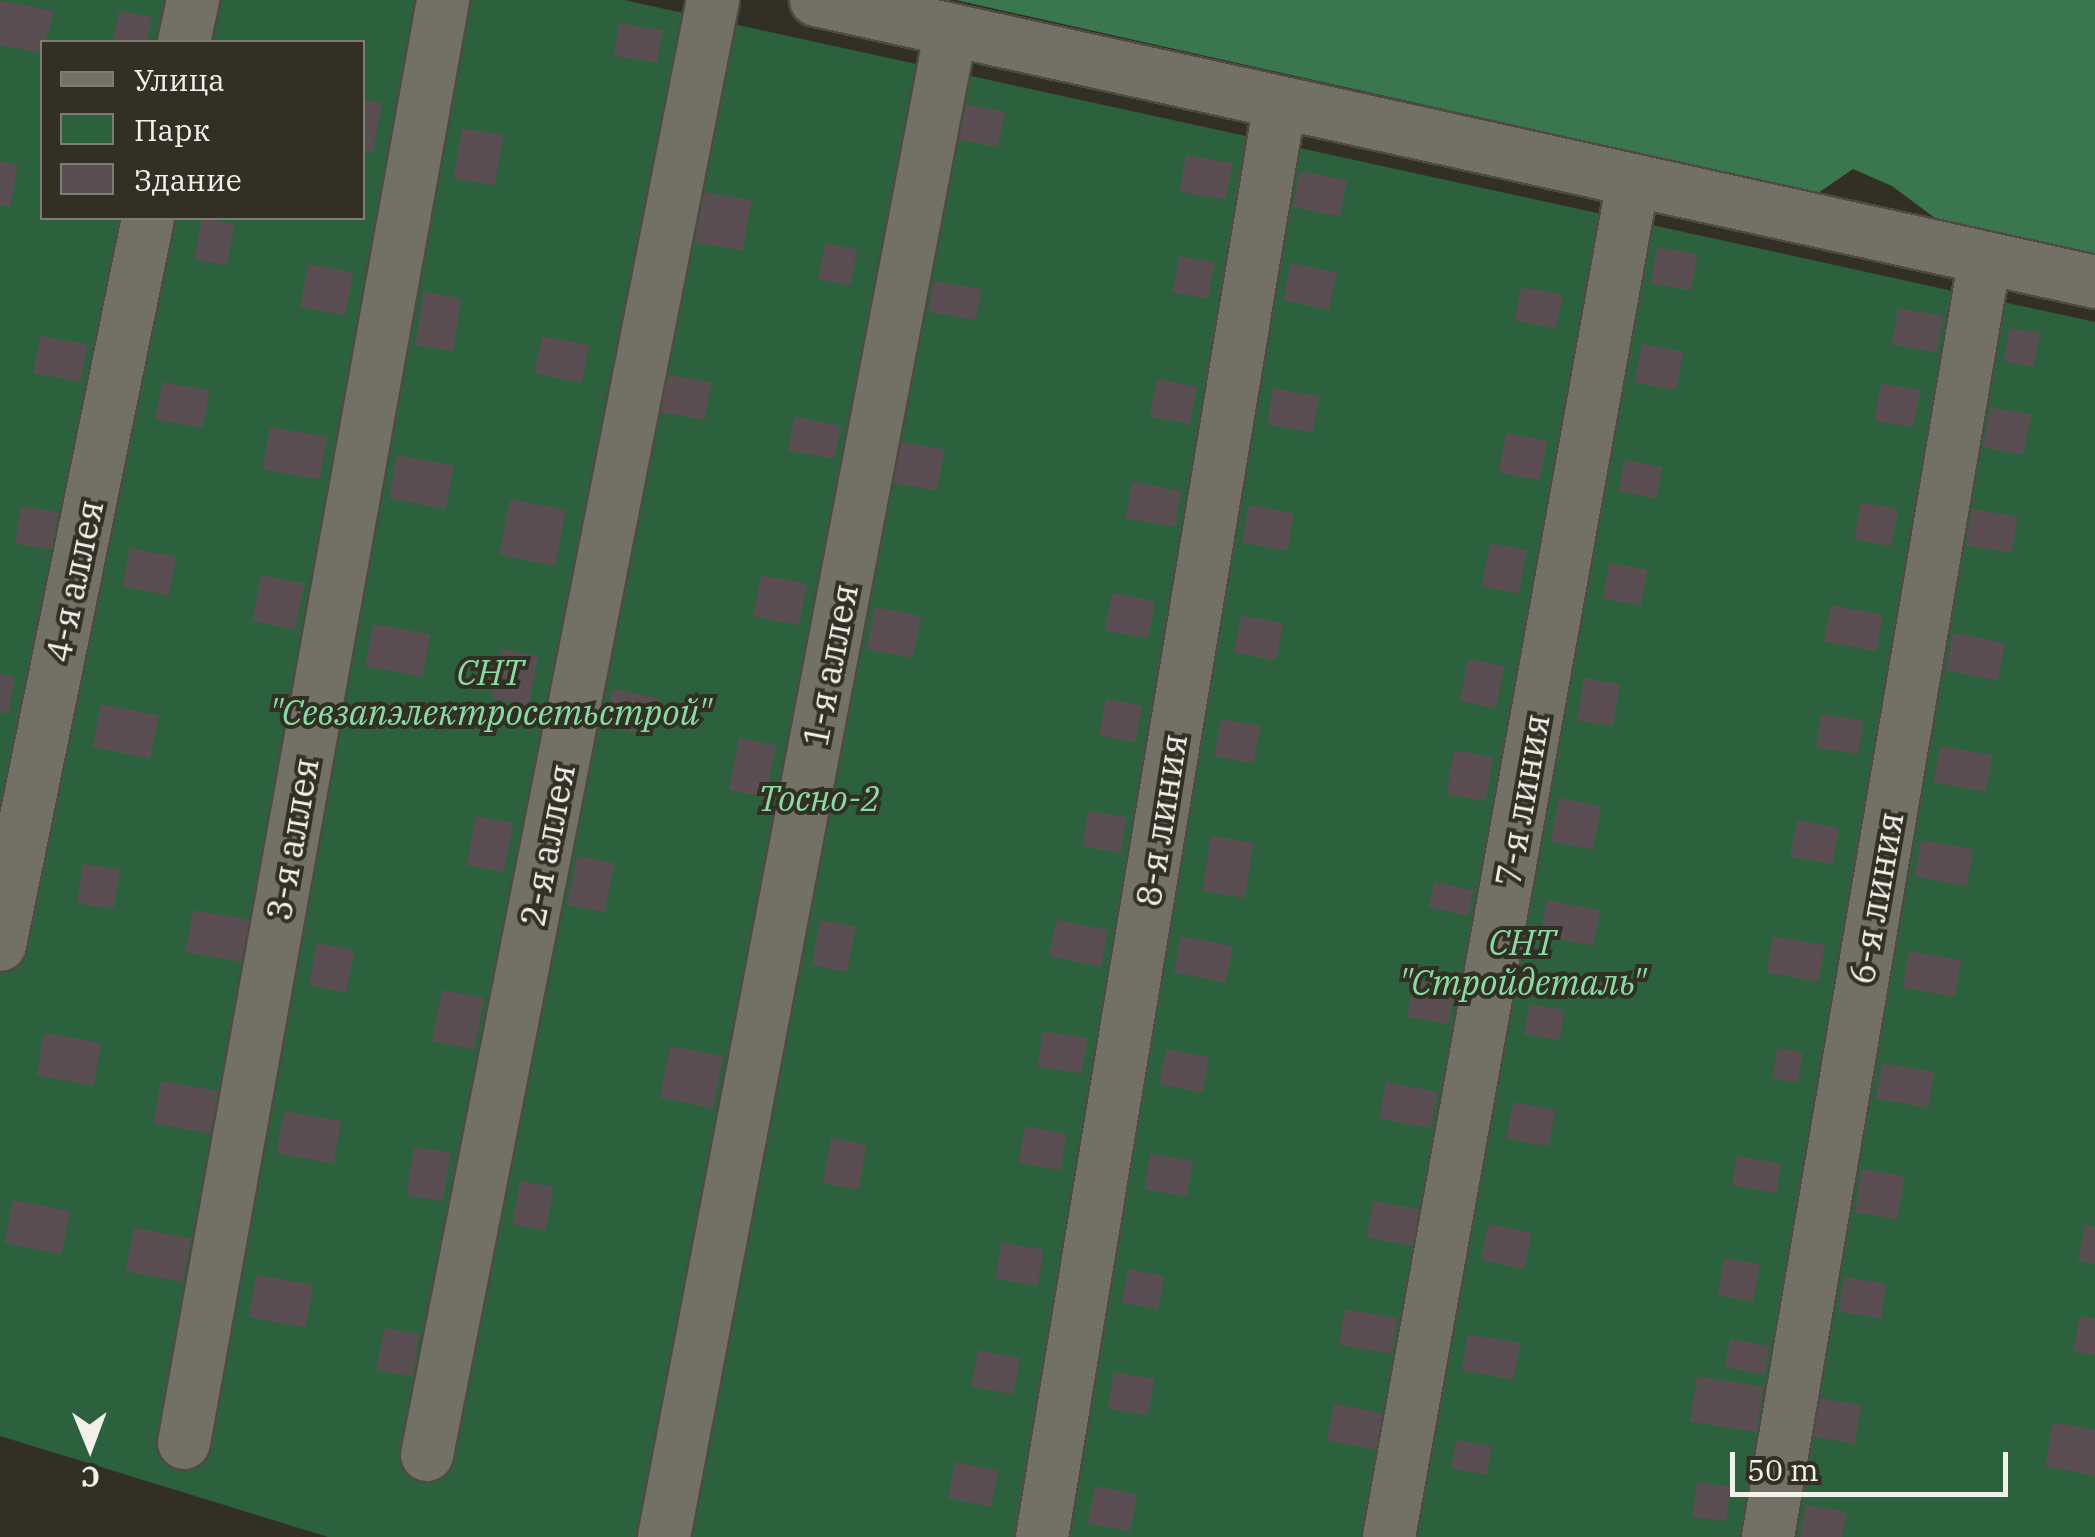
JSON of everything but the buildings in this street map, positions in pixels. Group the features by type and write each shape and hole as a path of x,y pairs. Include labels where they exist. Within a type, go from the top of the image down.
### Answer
{"street":[{"path":"184,40 193,0"},
{"name":"3-я аллея","path":"184,1443 442,0"},
{"name":"2-я аллея","path":"427,1455 713,0"},
{"path":"816,0 2095,282"},
{"name":"1-я аллея","path":"664,1537 951,30"},
{"name":"8-я линия","path":"1042,1537 1280,103"},
{"name":"7-я линия","path":"1389,1537 1633,181"},
{"name":"4-я аллея","path":"0,944 148,220"},
{"name":"6-я линия","path":"1768,1537 1984,258"}],"green space":[{"name":"Тосно-2","path":"0,0 624,0 2095,322 2095,1537 328,1537 0,1436"},
{"path":"956,0 2095,0 2095,259 1939,221 1892,186 1853,169 1818,193"}],"park label":[{"name":"СНТ \"Севзапэлектросетьстрой\"","path":"490,692"},
{"name":"СНТ \"Стройдеталь\"","path":"1522,962"}]}
